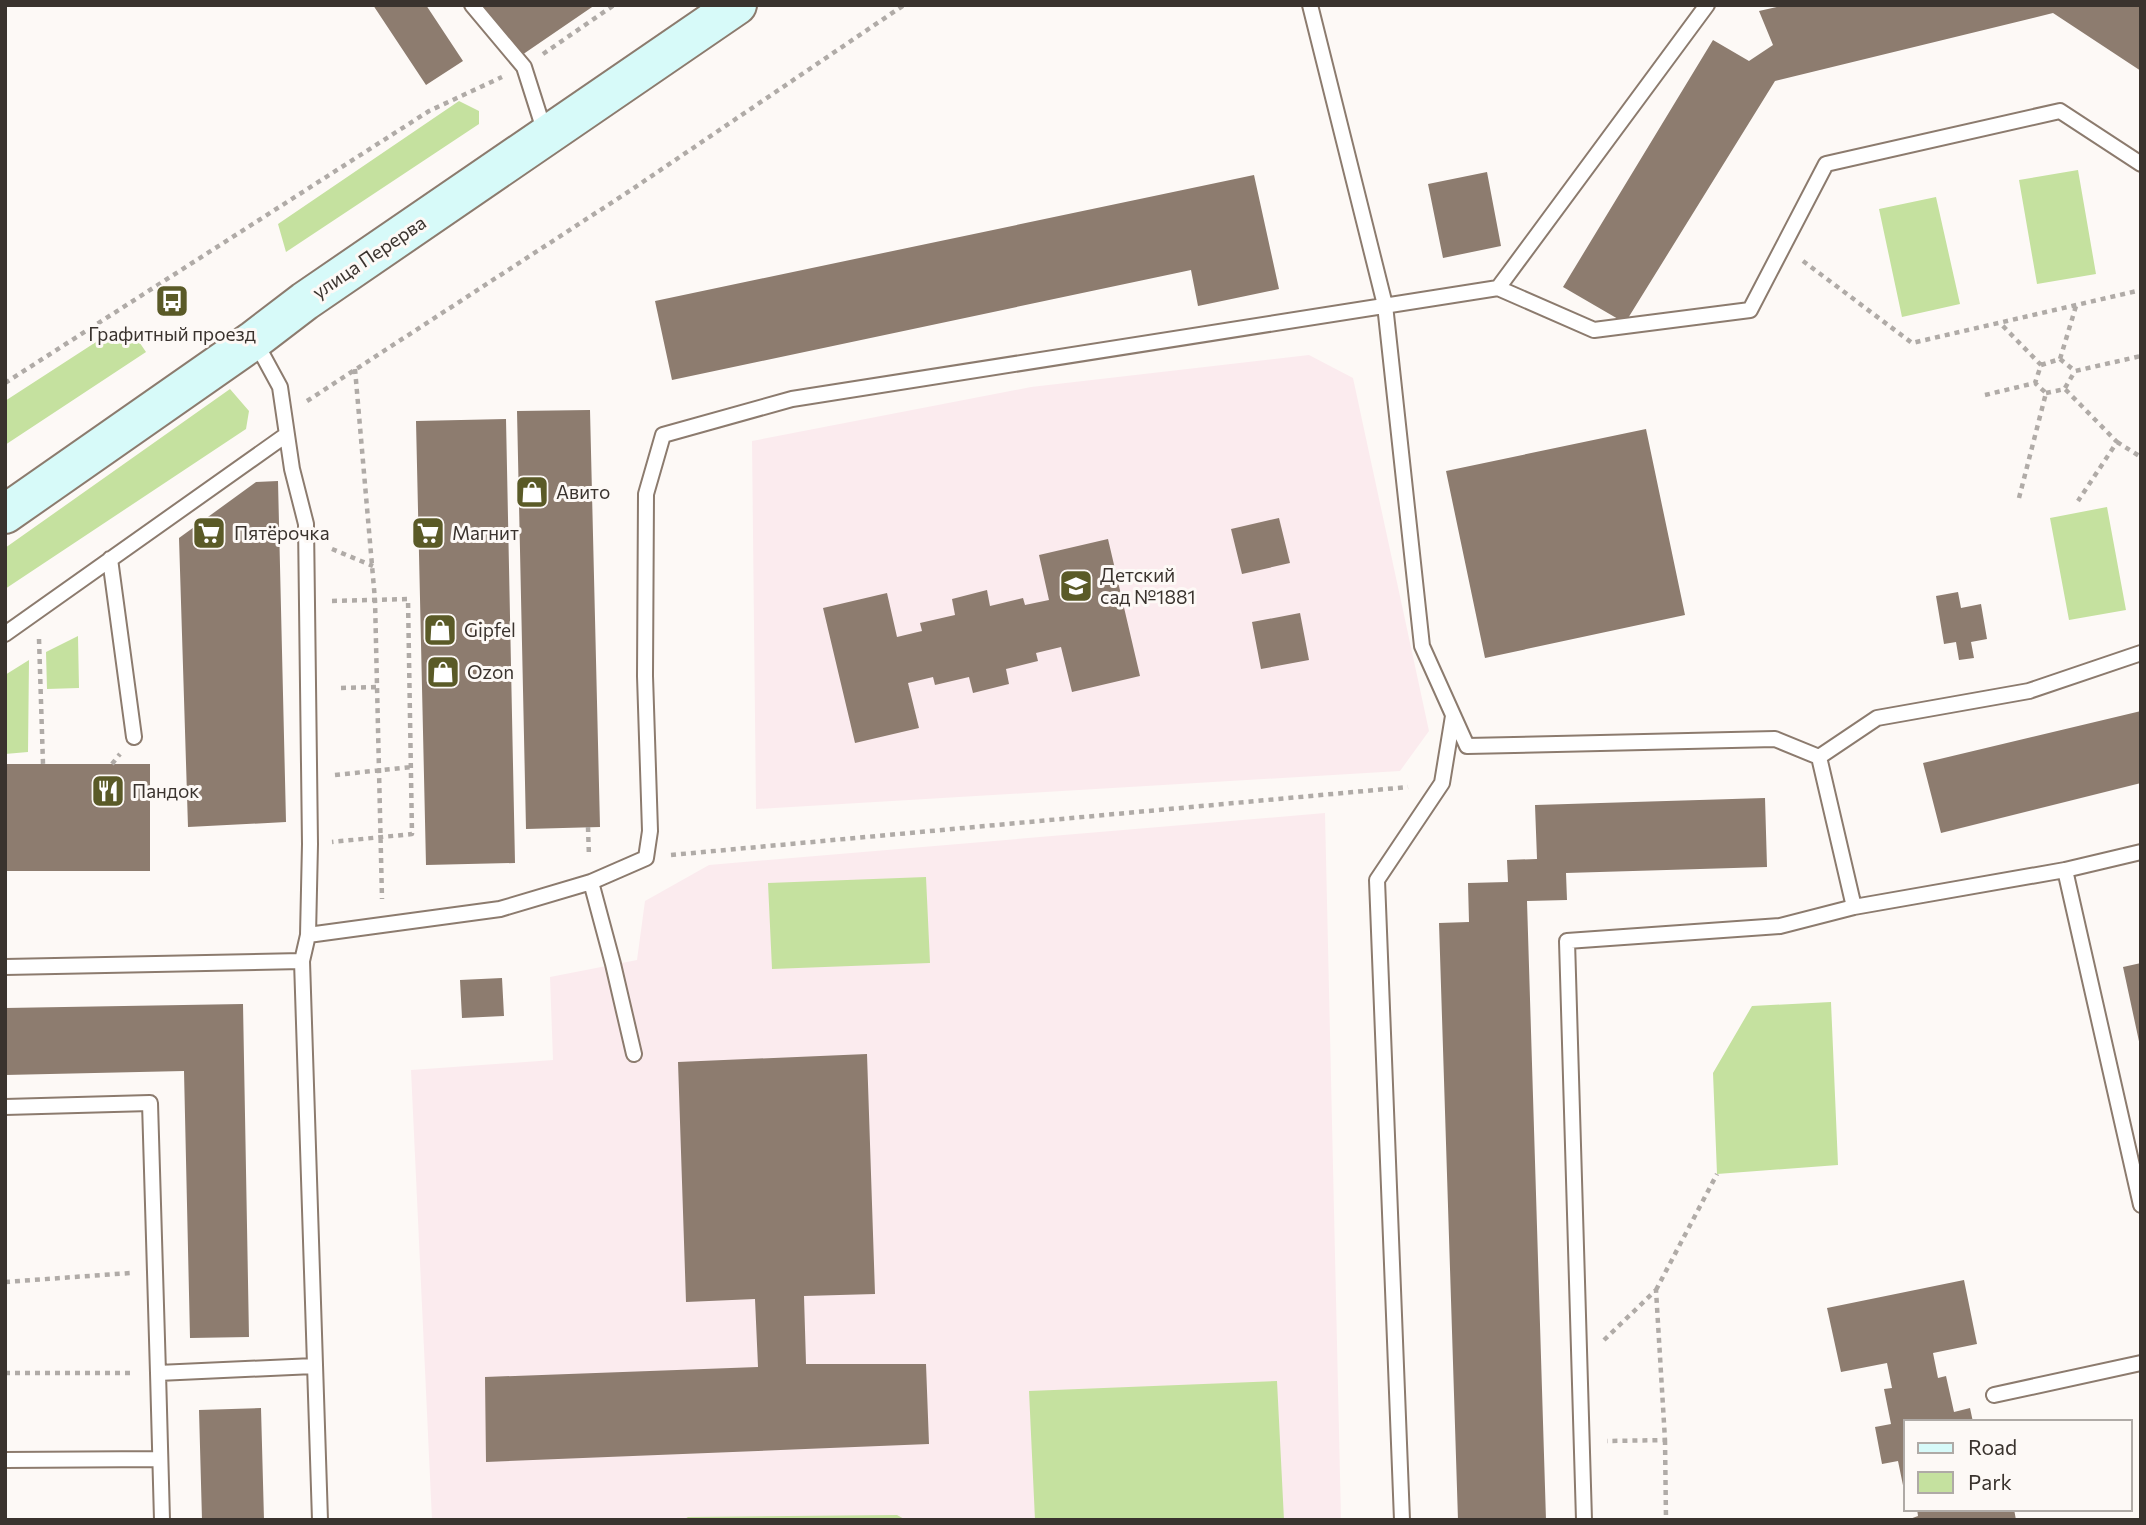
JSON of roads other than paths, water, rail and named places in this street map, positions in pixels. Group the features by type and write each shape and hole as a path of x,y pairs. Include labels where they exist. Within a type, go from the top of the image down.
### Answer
{"main road":[{"name":"улица Перерва","path":"5,513 254,340 305,301 737,5"}],"lane":[{"path":"472,5 524,67 547,137"},
{"path":"1310,5 1385,305 1422,646 1467,746 1775,739 1819,757"},
{"path":"1498,288 1707,5"},
{"path":"309,935 500,909 591,882 646,858 650,831 645,676 646,494 663,435 792,399 1498,288 1594,330 1750,310 1826,164 2060,111 2141,164"},
{"path":"254,340 280,387 292,469 306,524 310,845 309,935 302,961 320,1520"},
{"path":"5,634 286,435"},
{"path":"110,559 134,737"},
{"path":"1819,757 1877,718 2029,691 2141,653"},
{"path":"1402,1520 1377,880 1441,783 1453,715"},
{"path":"1819,757 1854,907"},
{"path":"1584,1520 1567,941 1780,926 1854,907 2065,870 2141,852"},
{"path":"2065,870 2141,1205"},
{"path":"591,882 634,1054"},
{"path":"5,967 302,961"},
{"path":"5,1107 150,1103 162,1520"},
{"path":"1994,1395 2141,1363"},
{"path":"158,1373 314,1366"},
{"path":"5,1460 160,1459"}],"place":[{"name":"Графитный проезд","path":"172,301"},
{"name":"Авито","path":"532,492"},
{"name":"Пятёрочка","path":"209,533"},
{"name":"Магнит","path":"428,533"},
{"name":"Детский сад №1881","path":"1076,586"},
{"name":"Gipfel","path":"440,630"},
{"name":"Ozon","path":"443,672"},
{"name":"Пандок","path":"108,791"}]}
